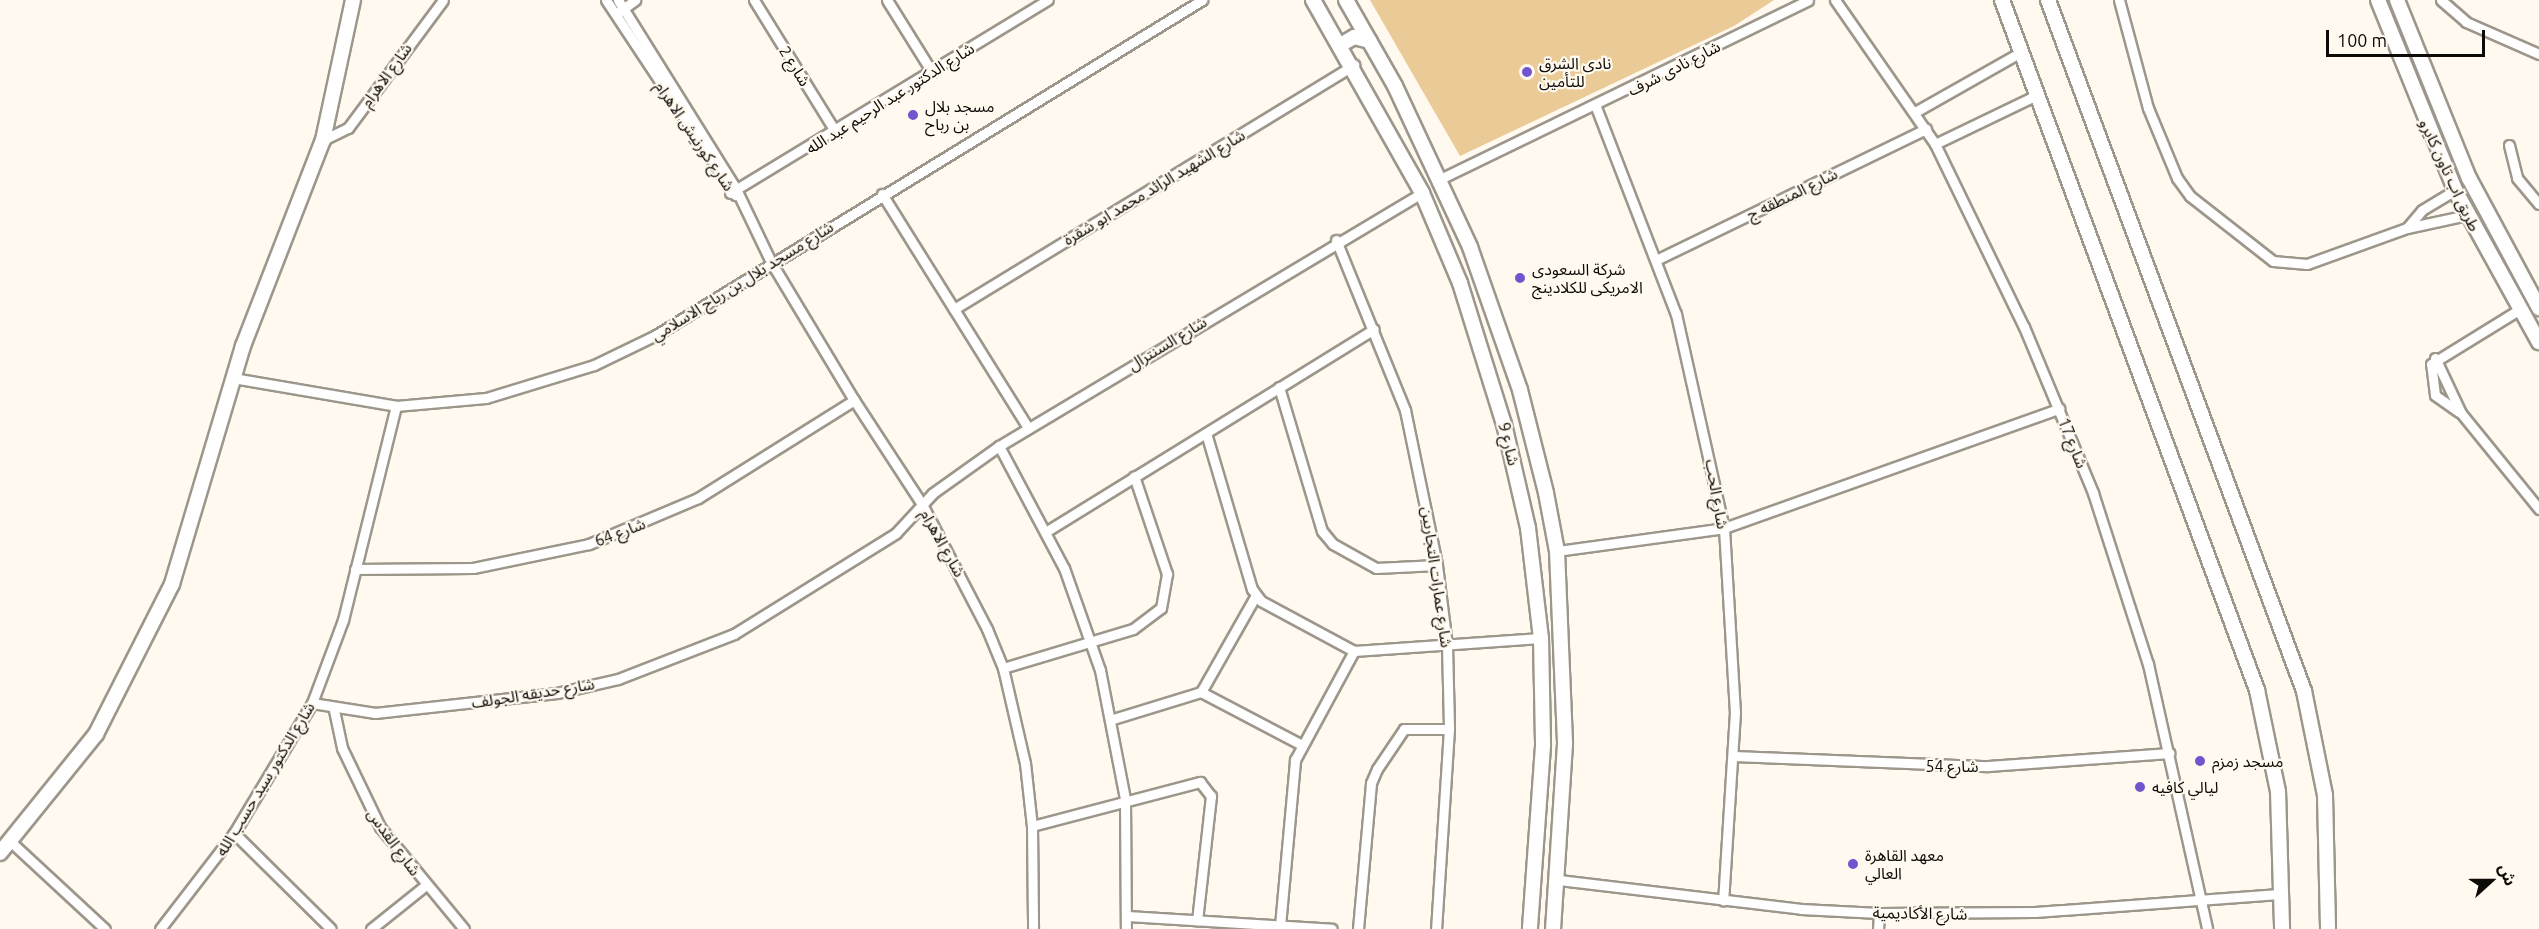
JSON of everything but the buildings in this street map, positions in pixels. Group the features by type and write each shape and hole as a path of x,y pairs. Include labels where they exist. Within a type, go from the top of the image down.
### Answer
{"main road":[{"path":"0,853 77,761 143,649 187,543 233,378 322,140 353,0"},
{"name":"شارع 9","path":"1313,0 1354,64 1422,193 1466,302 1504,424 1528,528 1540,638 1543,746 1530,929"},
{"name":"شارع 9","path":"1346,0 1370,41 1440,179 1520,390 1557,551 1565,744 1559,880 1553,929"},
{"path":"2002,0 2257,690 2278,791 2282,929"},
{"path":"2048,0 2304,691 2325,795 2328,929"},
{"name":"طريق اب تاون كايرو","path":"2378,0 2455,190 2539,342"},
{"name":"طريق اب تاون كايرو","path":"2397,0 2469,178 2539,308"},
{"path":"1342,44 1354,37 1370,41"},
{"path":"2520,309 2539,326"}],"street":[{"name":"شارع الاهرام","path":"322,140 348,128 442,0"},
{"name":"شارع كورنيش الاهرام","path":"606,0 619,7 735,193"},
{"path":"619,7 635,0"},
{"name":"شارع 2","path":"754,0 836,133"},
{"path":"887,0 932,72"},
{"name":"شارع الدكتور عبد الرحيم عبد الله","path":"735,193 836,133 1048,0"},
{"name":"شارع مسجد بلال بن رباح الاسلامي","path":"233,378 396,406 486,398 558,379 625,353 1202,0"},
{"name":"شارع نادى شرف","path":"1440,179 1596,107 1808,0"},
{"name":"شارع 17","path":"1835,0 1915,112 1935,144 2059,409 2124,584 2170,753 2204,900 2207,929"},
{"path":"2119,0 2148,108 2177,178 2233,232 2289,266 2407,228 2467,215"},
{"path":"2441,0 2466,22 2539,54"},
{"path":"1915,112 2021,52"},
{"name":"شارع الشهيد الرائد محمد ابو شقرة","path":"954,309 1354,64"},
{"path":"1935,144 2037,95"},
{"name":"شارع الحب","path":"1596,107 1658,259 1692,370 1724,528 1734,756 1723,901"},
{"name":"شارع المنطقه ج","path":"1658,259 1926,129"},
{"path":"2509,145 2517,178 2539,204"},
{"path":"2407,228 2422,210 2455,190"},
{"name":"شارع الاهرام","path":"735,193 771,262 854,400 923,506 963,578 1003,668 1032,826 1033,929"},
{"name":"شارع السنترال","path":"923,506 947,481 999,446 1336,240 1422,193"},
{"path":"882,194 1029,428"},
{"name":"شارع عمارات التجاريين","path":"1336,240 1374,328 1413,439 1437,565 1448,645 1449,729 1436,929"},
{"path":"2461,413 2435,395 2430,373 2435,358 2520,309"},
{"path":"1047,531 1374,328"},
{"path":"2435,358 2461,413 2539,509"},
{"path":"1279,387 1322,531 1332,544 1376,568 1437,565"},
{"name":"شارع 64","path":"355,569 473,568 589,544 698,498 854,400"},
{"name":"شارع الدكتور سيد حسب الله","path":"160,929 234,833 312,704 337,639 396,406"},
{"path":"1557,551 1724,528 2059,409"},
{"path":"1206,433 1255,597 1354,651 1540,638"},
{"path":"999,446 1047,531 1091,641 1113,719 1125,799 1128,916 1126,929"},
{"path":"1003,668 1150,621 1168,589 1167,574 1134,476"},
{"name":"شارع حديقه الجولف","path":"312,704 334,710 375,713 557,693 677,659 788,603 896,533 923,506"},
{"path":"1113,719 1201,692 1255,597"},
{"path":"1280,926 1295,760 1354,651"},
{"path":"1201,692 1302,745"},
{"name":"شارع القدس","path":"334,710 358,787 380,827 464,929"},
{"path":"1358,929 1371,783 1404,729 1449,729"},
{"name":"شارع 54","path":"1734,756 1988,766 2170,753"},
{"path":"1032,826 1190,782 1207,787 1211,796 1197,920"},
{"path":"234,833 331,929"},
{"path":"11,842 105,929"},
{"name":"شارع الأكاديمية","path":"1559,880 1723,901 1879,913 2035,912 2282,894"},
{"path":"371,929 426,885"},
{"path":"1878,929 1879,913"},
{"path":"1128,916 1332,929"}],"shaded area":[{"name":"نادى الشرق للتأمين","path":"1370,0 1774,0 1734,26 1460,156"}],"place":[{"name":"نادى الشرق للتأمين","path":"1527,72"},
{"name":"مسجد بلال بن رباح","path":"913,115"},
{"name":"شركة السعودى الامريكى للكلادينج","path":"1520,278"},
{"name":"مسجد زمزم","path":"2200,761"},
{"name":"ليالي كافيه","path":"2140,787"},
{"name":"معهد القاهرة العالي","path":"1853,864"}]}
